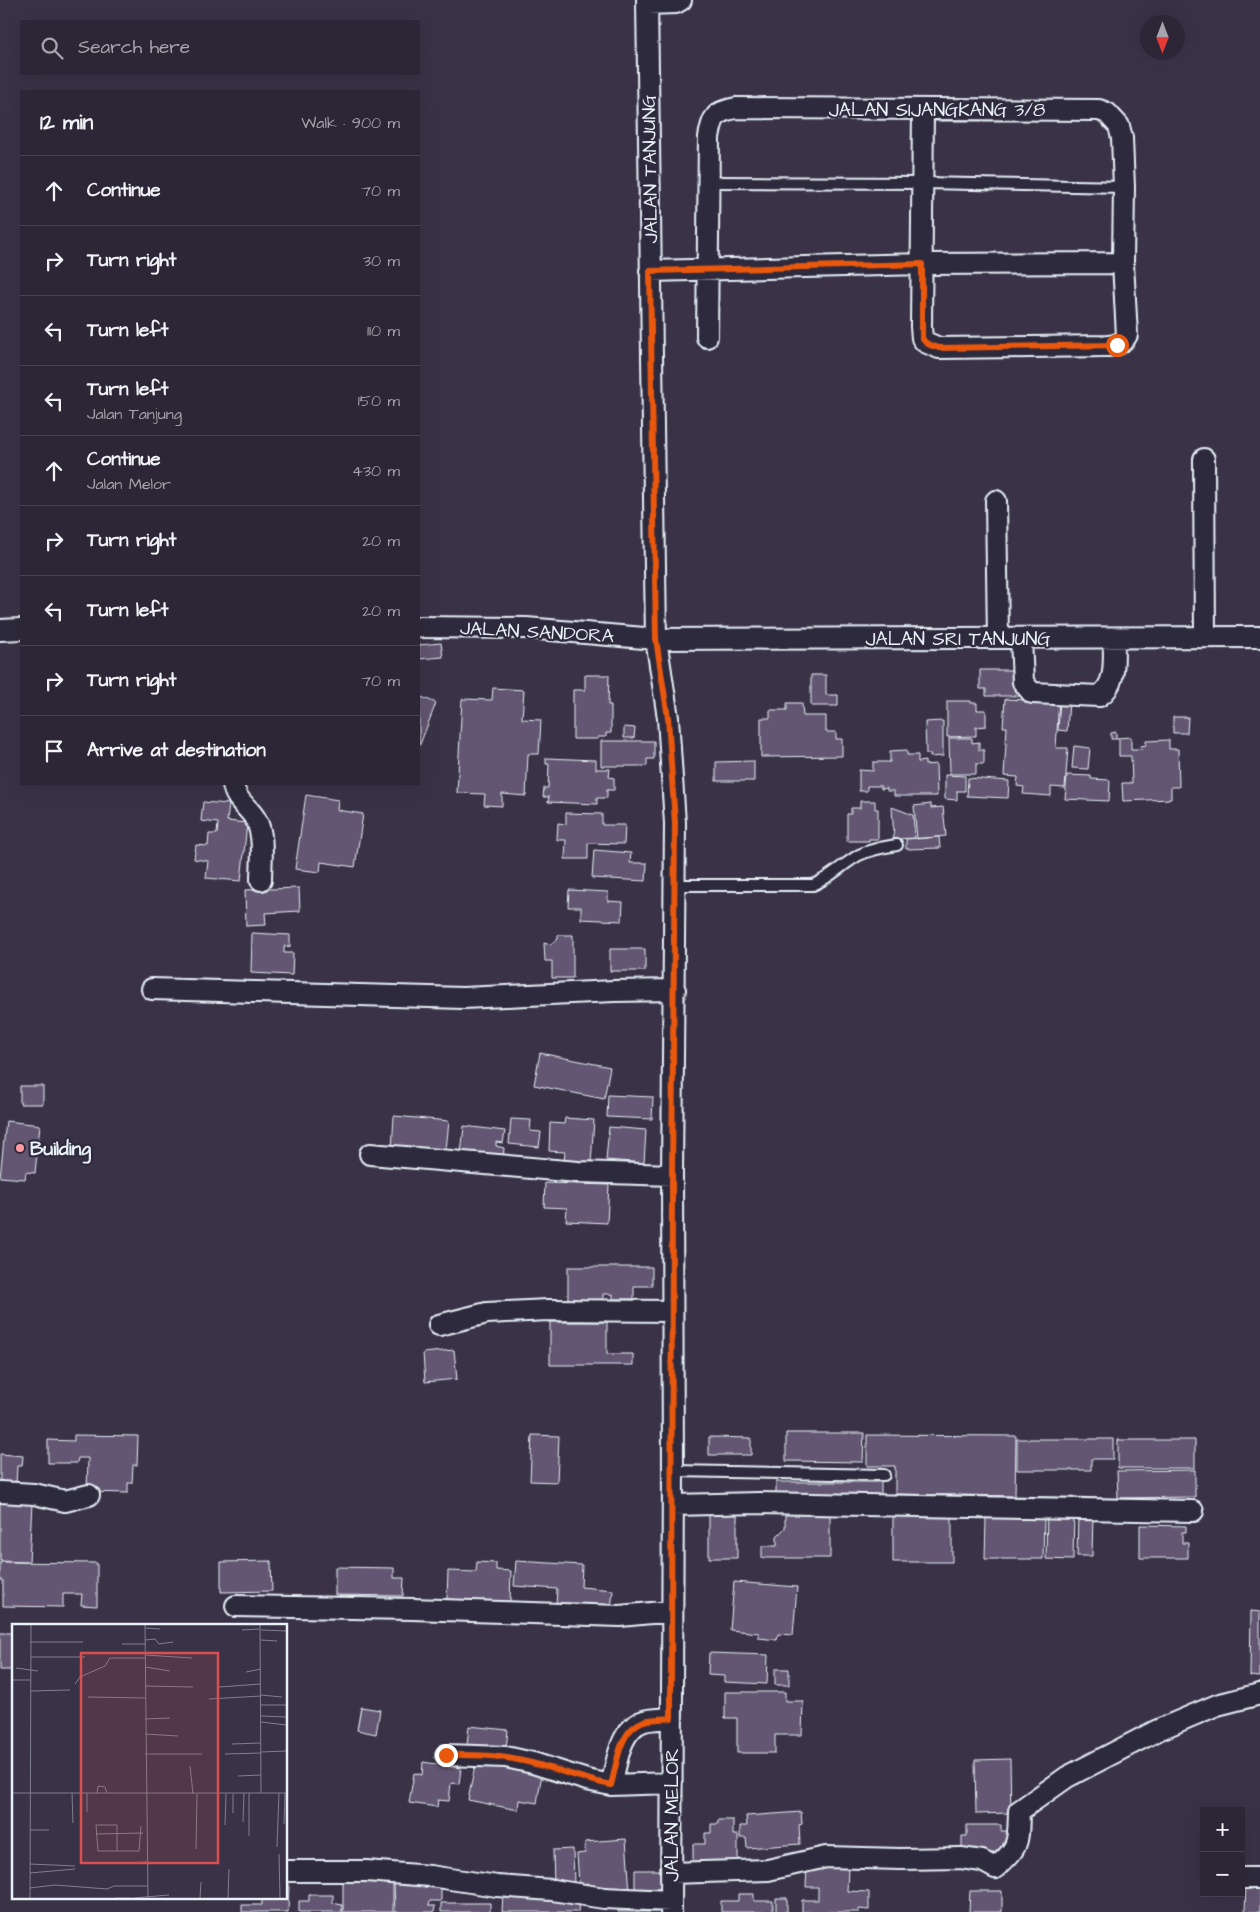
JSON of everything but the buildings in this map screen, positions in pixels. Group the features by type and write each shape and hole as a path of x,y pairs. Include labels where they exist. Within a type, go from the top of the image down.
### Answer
{"street":[{"path":"647,2 676,2 681,0"},
{"name":"JALAN TANJUNG","path":"647,2 655,271 656,639"},
{"name":"JALAN SIJANGKANG 3/8","path":"708,182 708,137 711,123 716,115 723,110 736,108 1099,110 1107,113 1119,126 1122,138 1124,187"},
{"path":"923,110 922,338 931,346 939,348 1117,345 1123,342 1127,335 1123,263 1124,187"},
{"path":"707,337 700,269 708,182"},
{"path":"655,271 922,264 1123,263"},
{"path":"1204,459 1205,637"},
{"path":"996,501 998,623"},
{"name":"JALAN SRI TANJUNG","path":"656,639 998,623 1021,638 1260,637"},
{"name":"JALAN SANDORA","path":"420,627 526,628 656,639"},
{"path":"0,630 20,630"},
{"path":"1021,638 1023,682 1032,693 1099,696 1105,692 1112,679 1114,638"},
{"name":"JALAN MELOR","path":"656,639 668,718 675,823 672,1175 671,1906"},
{"path":"233,785 237,797 256,819 261,830 261,880"},
{"path":"152,989 463,998 675,990"},
{"path":"370,1154 560,1171 672,1175"},
{"path":"439,1325 487,1313 548,1310 672,1312"},
{"path":"0,1492 34,1494 65,1501 89,1495"},
{"path":"672,1505 759,1503 1193,1511"},
{"path":"236,1606 412,1609 620,1616 672,1611"},
{"path":"671,1873 768,1870 826,1857 961,1858 982,1862 994,1868 1008,1857 1016,1847 1019,1811 1067,1777 1158,1730 1217,1705 1260,1694"},
{"path":"611,1785 624,1738 631,1727 644,1721 671,1718"},
{"path":"446,1755 506,1757 611,1785 671,1783"},
{"path":"288,1872 366,1871 430,1876 497,1886 552,1890 671,1906"},
{"path":"1245,1878 1260,1878"}],"lane":[{"path":"708,182 923,183 1124,187"},
{"path":"675,885 813,885 826,880 859,855 879,848 897,845"},
{"path":"673,1472 884,1474"}],"place":[{"name":"Building","path":"20,1148"}],"route":[{"path":"446,1755 506,1757 611,1785 624,1738 631,1727 644,1721 671,1718 675,823 668,718 656,639 650,271 708,268 922,264 922,338 931,346 939,348 1117,345"}]}
